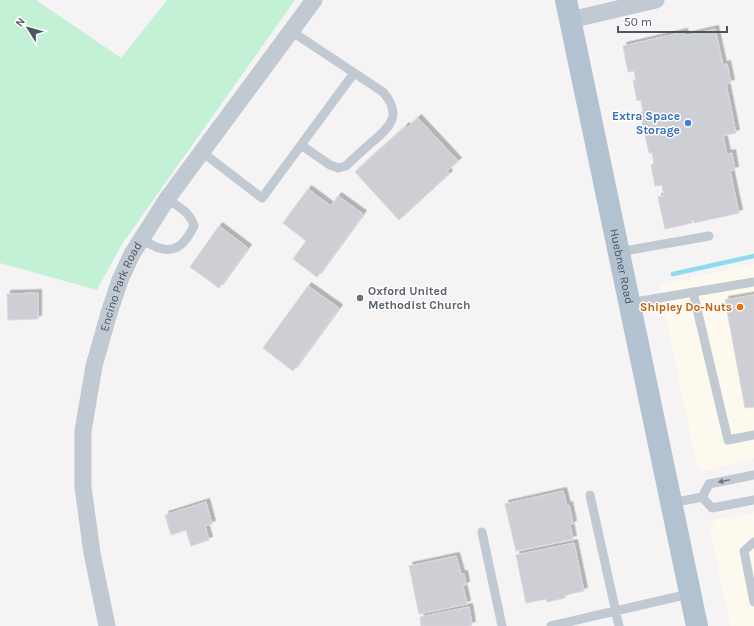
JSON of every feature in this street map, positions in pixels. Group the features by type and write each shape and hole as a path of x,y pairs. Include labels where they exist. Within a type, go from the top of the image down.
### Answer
{"main road":[{"name":"Huebner Road","path":"568,10 628,303 672,503 689,594 697,626"}],"street":[{"name":"Encino Park Road","path":"107,626 92,553 83,487 83,431 94,366 109,313 120,280 132,254 167,199 314,0"},
{"path":"568,10 656,0"}],"lane":[{"path":"291,31 383,92 390,101 393,110 392,120 387,129 346,166 338,168 330,165 301,145"},
{"path":"202,152 262,198 354,73"},
{"path":"142,239 160,248 171,249 182,245 188,237 194,226 191,218 184,210 167,199"},
{"path":"618,252 709,236"},
{"path":"628,303 754,282"},
{"path":"693,292 728,440 754,435"},
{"path":"702,497 708,484 754,475"},
{"path":"590,495 619,626"},
{"path":"672,503 702,497"},
{"path":"702,497 712,508 754,500"},
{"path":"482,532 502,626"},
{"path":"754,542 744,552 754,602"},
{"path":"551,626 689,594"}],"shaded area":[{"path":"754,264 754,458 704,471 697,467 659,285"},
{"path":"754,513 754,626 730,626 710,528 715,520"}],"green space":[{"path":"0,0 36,0 121,58 167,0 295,0 122,244 97,290 0,263"}],"building":[{"name":"Extra Space Storage","path":"715,29 723,65 727,64 731,83 726,84 736,133 723,136 727,154 732,153 735,170 730,171 739,213 694,223 692,217 690,217 692,223 665,229 658,197 664,196 662,185 655,186 651,165 654,164 652,153 649,153 640,113 643,112 641,100 637,101 633,80 636,80 634,71 628,72 623,46 684,32 685,36"},
{"path":"418,118 458,161 447,171 449,174 399,220 355,172 406,126 407,128"},
{"path":"308,189 331,206 338,196 363,214 317,277 293,259 306,241 283,223"},
{"path":"219,226 248,248 219,288 190,267"},
{"path":"308,286 339,308 293,371 263,348"},
{"path":"38,293 38,319 8,320 7,294"},
{"path":"754,295 754,407 745,408 725,300"},
{"path":"563,491 567,506 569,505 573,524 570,525 573,539 516,551 505,504"},
{"path":"206,502 212,524 205,526 209,540 191,546 186,530 171,535 165,515"},
{"path":"574,543 584,591 565,595 565,598 547,602 546,599 526,603 516,555"},
{"path":"456,556 461,574 464,574 466,585 463,586 467,604 419,614 409,566"},
{"path":"469,607 472,625 421,626 420,617"}],"waterway":[{"path":"673,274 754,256"}],"place":[{"name":"Extra Space Storage","path":"688,123"},
{"name":"Oxford United Methodist Church","path":"360,298"},
{"name":"Shipley Do-Nuts","path":"740,307"}]}
